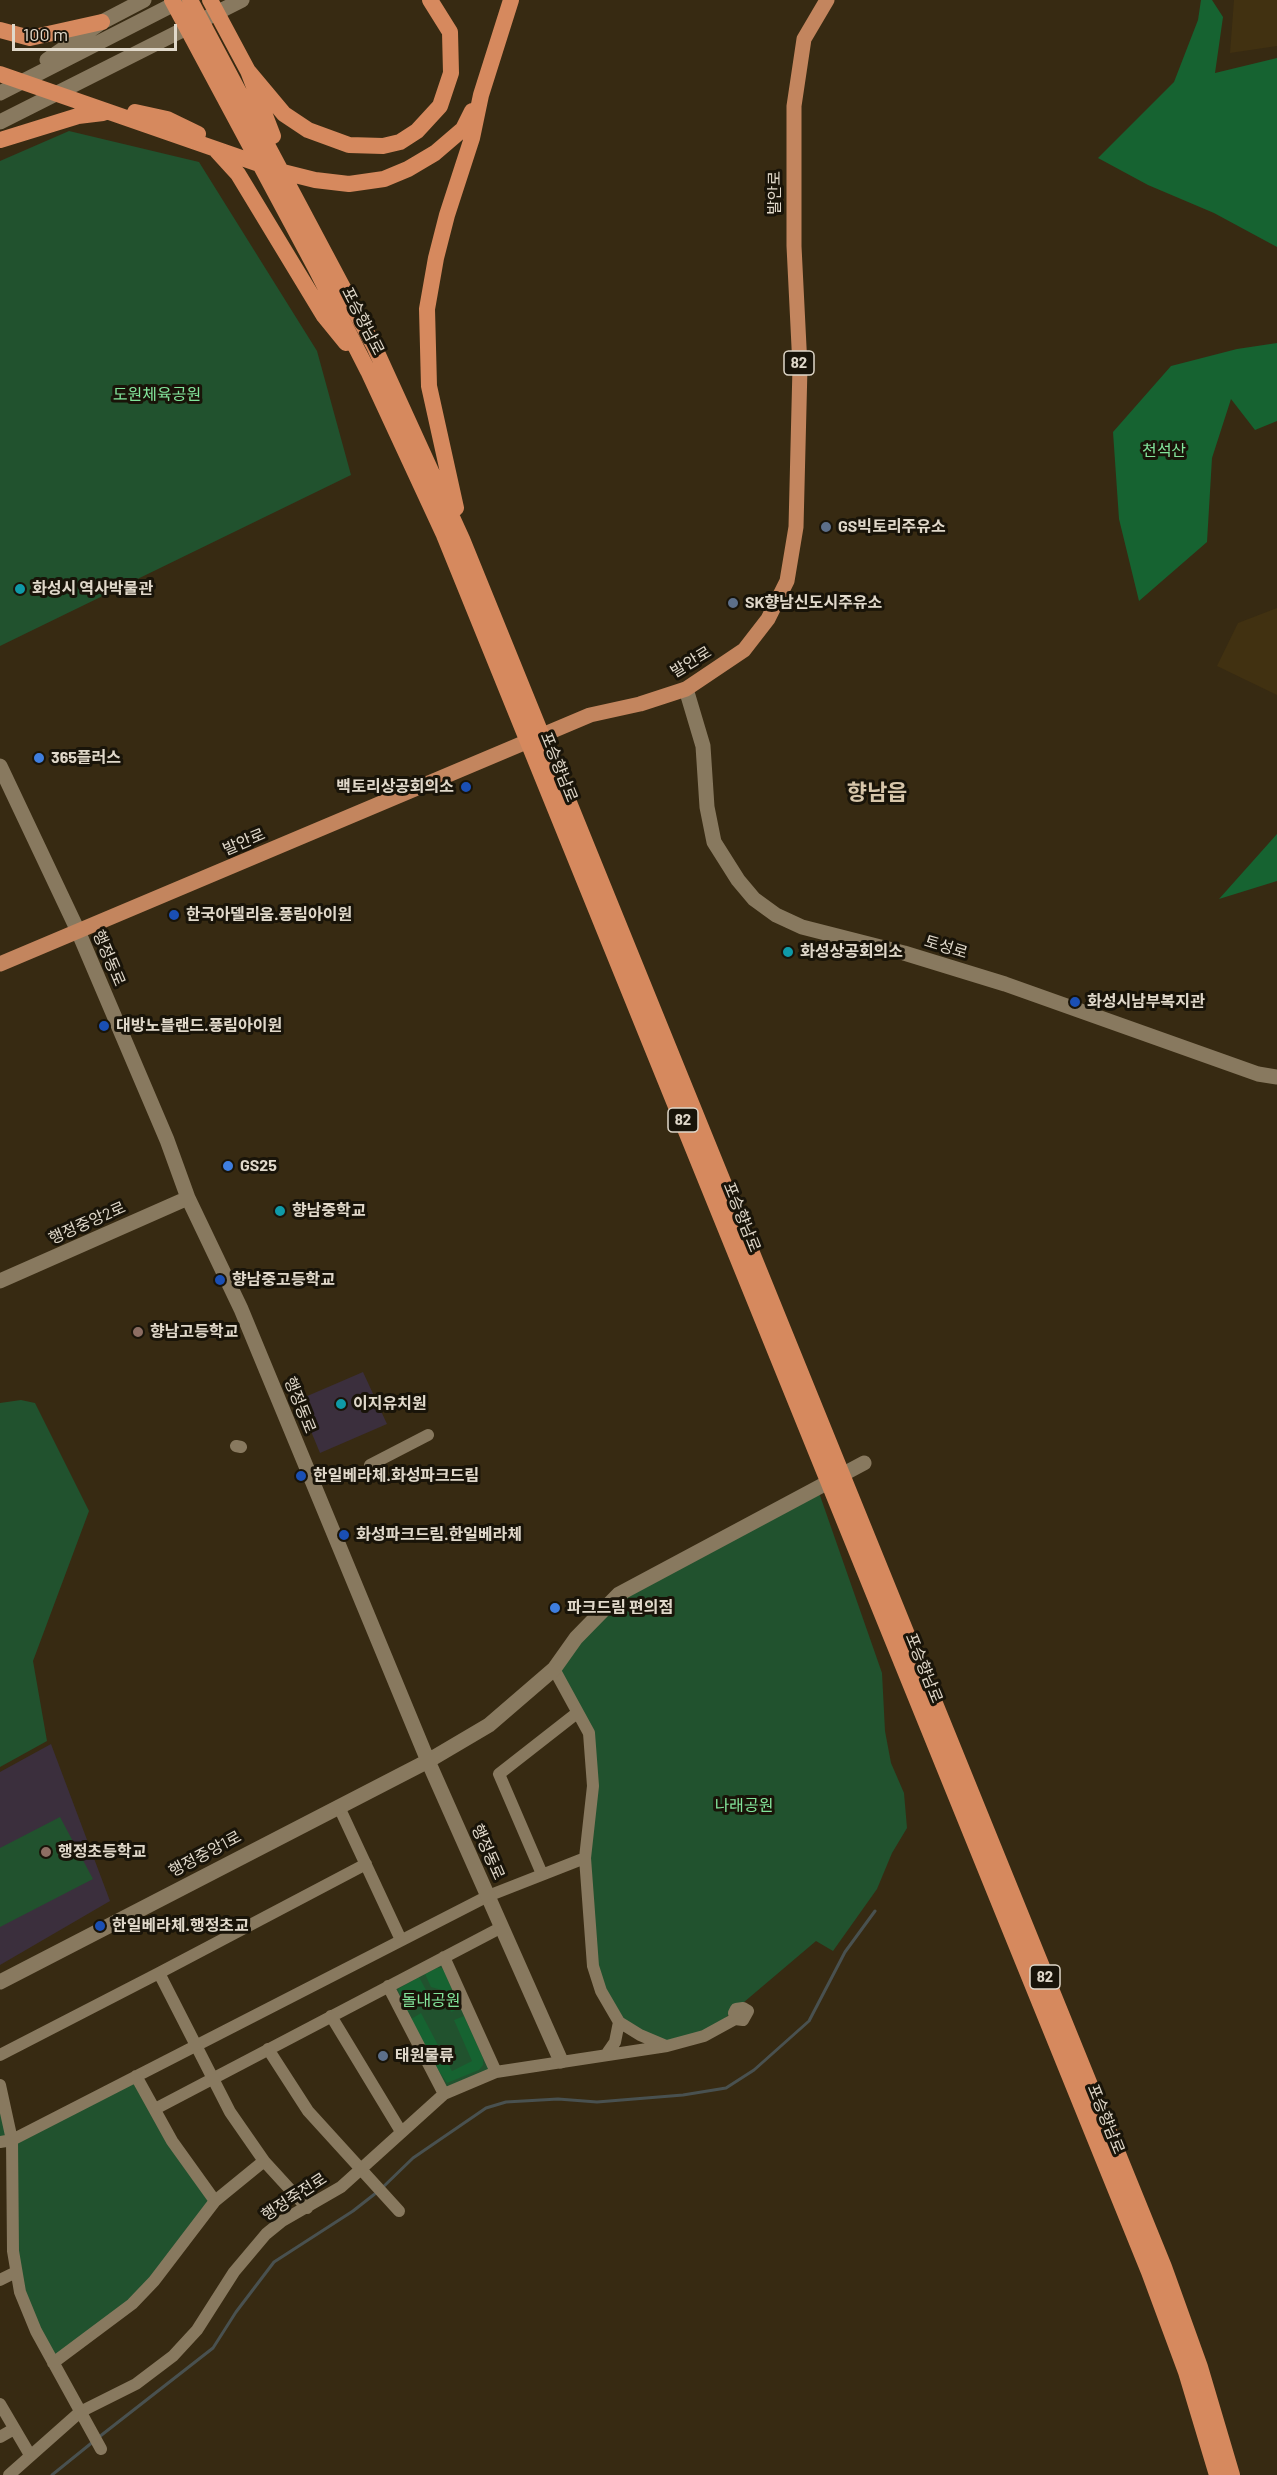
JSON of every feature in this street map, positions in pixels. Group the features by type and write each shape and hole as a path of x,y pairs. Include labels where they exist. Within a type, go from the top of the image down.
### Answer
{"highway":[{"name":"포승향남로","path":"172,0 221,75 300,206 375,346 462,539 524,709 830,1463 1164,2267 1200,2367 1232,2475"},
{"name":"포승향남로","path":"190,0 221,75 368,371 524,709"},
{"path":"210,0 245,67 300,206"},
{"path":"245,67 284,114 308,130 349,145 383,146 400,142 417,132 440,106 451,73 450,32 430,0"},
{"path":"462,539 429,386 427,309 436,258 472,138 481,94 511,0"},
{"path":"0,30 30,38 102,22"},
{"path":"0,74 288,173 315,180 349,184 384,179 408,169 435,153 463,129 481,94"},
{"path":"0,140 78,116 126,111 167,119 199,134 238,174 324,316 368,371"},
{"name":"포승향남로","path":"840,1487 1149,2272 1186,2372 1217,2475"}],"main road":[{"name":"발안로","path":"0,964 590,716 640,704 686,689 744,650 768,619 787,581 796,527 799,398 794,223 794,106 804,39 827,0"}],"street":[{"path":"1,92 102,22 144,0"},
{"path":"1,92 182,0"},
{"path":"0,122 242,0"},
{"name":"토성로","path":"686,689 703,746 707,807 714,842 738,880 754,899 776,915 802,927 1005,984 1258,1074 1277,1077"},
{"name":"행정동로","path":"0,766 78,931 167,1140 189,1198 241,1309 428,1761 561,2061"},
{"name":"행정중앙2로","path":"0,1281 189,1198"},
{"path":"370,1465 428,1436"},
{"name":"행정중앙1로","path":"0,1982 428,1761 489,1725 554,1669 576,1638 619,1594 864,1463"},
{"path":"554,1669 589,1733 592,1786 585,1858 593,1966 602,1991 619,2022 640,2035 667,2046"},
{"path":"542,1874 499,1774 577,1713"},
{"path":"339,1807 401,1940"},
{"path":"6,2141 488,1896 585,1858"},
{"path":"0,2055 366,1864"},
{"path":"155,2109 502,1927"},
{"path":"444,1957 496,2072"},
{"path":"159,1973 230,2112 264,2161 307,2208"},
{"path":"388,1986 444,2094"},
{"path":"331,2016 400,2130"},
{"name":"행정죽전로","path":"9,2475 80,2412 136,2384 173,2356 197,2330 249,2252 282,2221 340,2187 400,2130 444,2094 496,2072 667,2046 704,2036 735,2019"},
{"path":"606,2055 615,2042 619,2022"},
{"path":"268,2049 308,2111 399,2211"},
{"path":"136,2076 172,2141 214,2201"},
{"path":"0,2085 16,2272 27,2312 100,2447"},
{"path":"53,2363 132,2304 154,2281 214,2201 264,2161"},
{"path":"0,2280 16,2272"},
{"path":"0,2404 30,2455"},
{"path":"0,2437 14,2429"}],"shaded area":[{"path":"1234,0 1277,0 1277,46 1230,53"},
{"path":"1277,608 1277,695 1217,666 1238,623"},
{"path":"363,1372 387,1424 320,1453 298,1400"},
{"name":"행정초등학교","path":"51,1744 110,1901 0,1965 0,1772"}],"green space":[{"path":"1201,0 1212,0 1223,17 1215,73 1277,58 1277,247 1214,213 1148,185 1098,158 1174,82 1198,20"},
{"name":"도원체육공원","path":"69,131 199,162 317,351 351,475 0,646 0,161"},
{"name":"천석산","path":"1277,343 1277,421 1255,430 1231,399 1212,458 1207,542 1139,601 1119,519 1113,432 1171,366 1237,349"},
{"path":"1277,834 1277,881 1219,899"},
{"path":"21,1400 35,1403 89,1511 33,1661 47,1741 0,1767 0,1403"},
{"name":"나래공원","path":"817,1487 882,1673 885,1731 891,1763 904,1793 907,1828 892,1853 877,1889 833,1951 816,1941 704,2036 667,2046 619,2022 601,1991 585,1858 589,1733 554,1669 599,1613"},
{"path":"60,1817 93,1879 0,1927 0,1848"},
{"name":"돌내공원","path":"444,1957 496,2072 444,2094 388,1986"},
{"path":"442,1968 445,1973 460,2008 451,2012 445,1991 431,1987 425,1974"},
{"path":"419,1977 426,1990 423,2004 407,2012 398,1989"},
{"path":"421,2013 440,2049 429,2054 411,2019"},
{"path":"464,2016 483,2058 483,2065 479,2070 447,2083 434,2064 445,2058 452,2071 472,2061 454,2020"},
{"path":"136,2076 215,2201 154,2281 53,2363 20,2292 12,2140 0,2142 0,2085 12,2139"}],"waterway":[{"path":"382,2188 413,2158 486,2108 506,2102 558,2099 597,2102 683,2095 726,2088 754,2070 809,2021 845,1952 875,1911"},
{"path":"99,2437 213,2348 236,2312 274,2262 353,2211 376,2193"},
{"path":"52,2475 94,2441"}],"place":[{"name":"GS빅토리주유소","path":"826,527"},
{"name":"화성시 역사박물관","path":"20,589"},
{"name":"SK향남신도시주유소","path":"733,603"},
{"name":"365플러스","path":"39,758"},
{"name":"백토리상공회의소","path":"466,787"},
{"name":"한국아델리움.풍림아이원","path":"174,915"},
{"name":"화성상공회의소","path":"788,952"},
{"name":"화성시남부복지관","path":"1075,1002"},
{"name":"대방노블랜드.풍림아이원","path":"104,1026"},
{"name":"GS25","path":"228,1166"},
{"name":"향남중학교","path":"280,1211"},
{"name":"향남중고등학교","path":"220,1280"},
{"name":"향남고등학교","path":"138,1332"},
{"name":"이지유치원","path":"341,1404"},
{"name":"한일베라체.화성파크드림","path":"301,1476"},
{"name":"화성파크드림.한일베라체","path":"344,1535"},
{"name":"파크드림 편의점","path":"555,1608"},
{"name":"행정초등학교","path":"46,1852"},
{"name":"한일베라체.행정초교","path":"100,1926"},
{"name":"태원물류","path":"383,2056"}],"district":[{"name":"향남읍","path":"877,793"}]}
